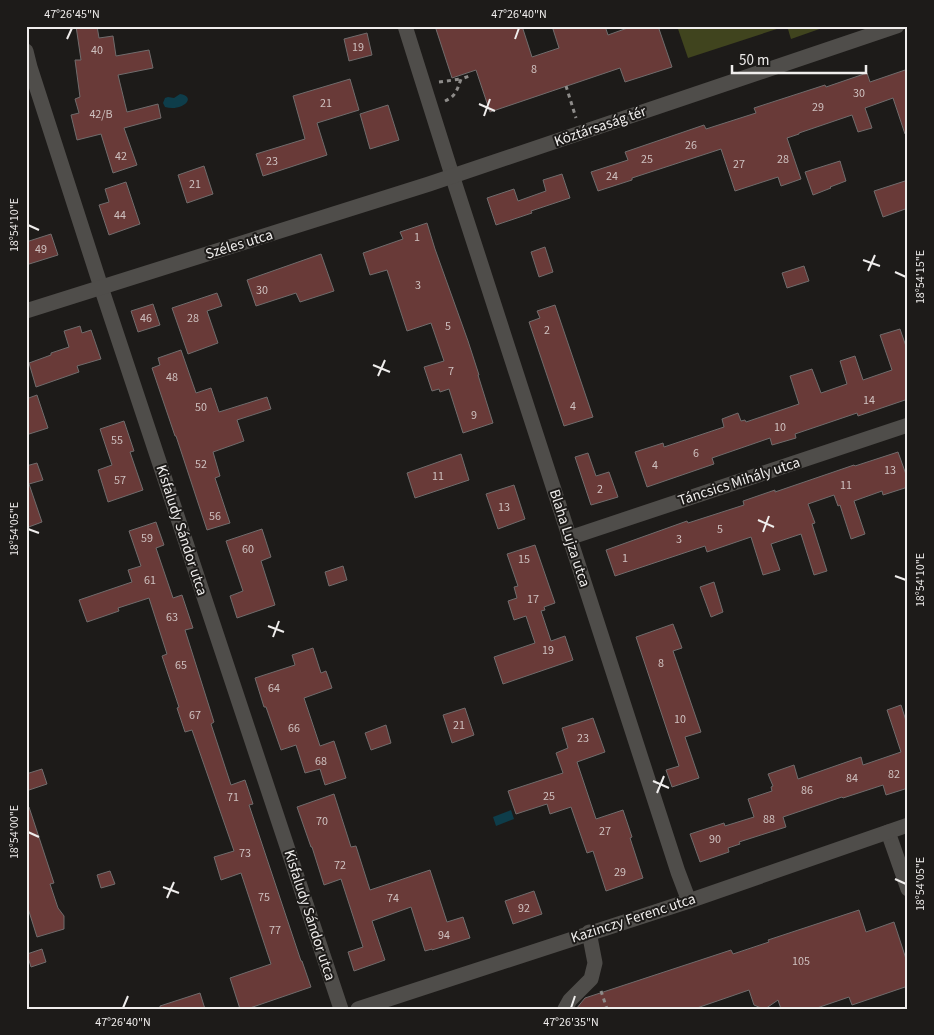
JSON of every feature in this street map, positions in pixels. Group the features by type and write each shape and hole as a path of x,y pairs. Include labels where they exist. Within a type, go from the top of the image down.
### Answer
{"street":[{"path":"405,26 452,175"},
{"name":"Köztársaság tér","path":"452,175 897,26"},
{"name":"Kisfaludy Sándor utca","path":"26,51 101,287 341,1009"},
{"name":"Széles utca","path":"26,312 429,184 452,175"},
{"name":"Blaha Lujza utca","path":"452,175 678,872 689,900"},
{"name":"Táncsics Mihály utca","path":"570,538 908,425"},
{"name":"Kazinczy Ferenc utca","path":"358,1009 396,1003 589,932 908,826"},
{"path":"888,832 908,889"},
{"path":"565,1009 570,1000 591,979 595,962 589,932"}],"path":[{"path":"434,83 460,79 472,74"},
{"path":"440,103 452,98 457,90 460,79"}],"green space":[{"path":"677,26 783,26 783,27 688,58"},
{"path":"787,26 828,26 791,39"}],"water":[{"path":"180,94 188,98 186,104 177,108 165,107 163,103 165,98 174,98"},
{"path":"511,810 514,819 496,826 493,817"}],"building":[{"path":"76,26 97,26 99,38 113,36 116,56 149,50 153,68 118,75 127,112 158,104 161,118 124,128 137,165 113,173 101,134 77,140 71,115 79,113 75,99 80,97 75,60 81,60"},
{"path":"435,26 522,26 532,57 559,48 552,26 605,26 608,35 633,26 658,26 672,67 625,82 620,68 490,112 476,70 452,78"},
{"path":"367,33 372,55 349,61 344,39"},
{"path":"908,69 908,134 905,134 893,98 865,108 872,128 858,132 852,115 799,133 787,138 801,179 781,186 778,177 735,191 721,149 598,191 591,172 628,160 625,152 704,125 706,129 756,113 754,108 867,73 870,82"},
{"path":"350,79 359,110 317,123 327,155 263,176 256,154 305,139 293,96"},
{"path":"388,105 399,140 370,149 360,114"},
{"path":"840,161 846,181 813,195 805,172"},
{"path":"204,166 213,194 187,203 178,175"},
{"path":"562,174 570,198 496,225 487,198 514,189 518,201 546,191 543,180"},
{"path":"908,180 908,208 883,217 874,191"},
{"path":"126,182 140,224 109,235 99,205 109,202 105,189"},
{"path":"427,223 468,341 493,423 463,433 449,389 440,392 439,389 432,391 424,367 444,361 431,323 407,331 387,270 370,275 363,253 403,239 400,232"},
{"path":"51,234 58,255 26,265 26,242"},
{"path":"545,247 553,272 539,277 531,252"},
{"path":"321,254 334,291 300,302 296,293 256,306 247,280"},
{"path":"804,266 809,281 787,288 782,273"},
{"path":"217,293 222,306 207,311 218,343 188,354 172,308"},
{"path":"153,304 160,325 138,332 131,311"},
{"path":"555,305 593,417 564,426 529,322 540,318 537,311"},
{"path":"80,326 82,333 91,330 101,359 77,366 79,372 36,387 29,363 69,347 64,331"},
{"path":"900,329 908,352 908,399 858,416 857,413 795,434 796,438 772,445 770,438 712,458 714,464 647,487 635,452 663,443 664,447 724,427 722,419 738,413 741,421 745,420 746,422 799,404 790,376 812,369 821,393 847,384 840,361 855,356 863,380 892,370 880,335"},
{"path":"181,350 196,393 211,388 219,412 267,397 271,409 237,420 244,441 213,452 220,476 215,478 230,523 207,530 152,368 160,365 158,358"},
{"path":"37,395 48,428 26,435 26,399"},
{"path":"124,421 134,451 130,452 143,490 108,502 98,470 112,465 100,429"},
{"path":"898,452 908,480 908,487 883,495 882,491 854,501 865,534 851,539 840,505 838,506 834,495 808,504 815,523 812,524 827,571 814,575 801,534 771,544 780,570 763,575 751,537 707,552 705,546 615,576 606,550 687,521 688,523 744,505 743,501 775,490 775,492"},
{"path":"588,453 596,476 609,472 618,497 591,505 575,457"},
{"path":"461,454 469,480 415,498 407,473"},
{"path":"37,463 43,480 29,484 42,522 26,528 26,466"},
{"path":"514,485 525,519 498,529 486,494"},
{"path":"156,522 164,545 156,548 173,598 182,595 193,628 185,630 214,722 211,724 231,785 245,780 253,804 249,805 311,987 247,1009 240,1009 230,978 271,964 241,873 221,880 214,857 234,851 192,730 185,732 162,656 167,654 149,598 118,608 119,611 87,622 79,600 132,582 128,570 141,566 129,531"},
{"path":"262,529 271,557 261,561 275,605 237,618 230,596 243,591 226,541"},
{"path":"535,545 555,603 544,607 545,610 541,611 551,641 565,636 573,660 503,684 494,657 535,643 526,616 514,620 508,601 517,598 514,587 518,586 507,554"},
{"path":"343,566 347,580 329,586 325,572"},
{"path":"714,582 723,612 711,617 700,587"},
{"path":"673,624 682,648 673,651 701,732 685,737 699,778 672,787 666,770 679,766 636,637"},
{"path":"313,648 321,673 326,671 332,688 304,698 320,746 334,741 346,778 325,785 320,769 305,773 296,745 281,750 255,678 295,665 292,655"},
{"path":"901,705 908,727 908,788 886,795 883,785 783,817 786,827 739,842 740,844 728,848 729,852 700,862 690,834 724,823 725,826 754,817 748,799 772,791 771,787 773,786 768,774 794,765 798,779 861,757 863,765 901,752 887,710"},
{"path":"465,708 474,735 452,743 443,715"},
{"path":"593,718 605,752 577,762 596,819 623,810 643,878 606,891 593,851 587,853 571,807 550,814 547,804 516,814 508,791 563,773 556,753 568,748 562,728"},
{"path":"386,725 391,743 371,750 365,733"},
{"path":"42,769 47,784 26,791 26,774"},
{"path":"334,794 351,847 356,846 370,890 430,870 447,922 463,917 470,938 425,951 411,907 372,921 385,960 354,971 348,952 363,947 341,879 324,885 297,807"},
{"path":"29,807 54,883 50,884 58,908 64,916 64,929 37,937 26,902 26,808"},
{"path":"110,871 115,884 101,888 97,875"},
{"path":"534,891 542,914 513,924 505,901"},
{"path":"859,910 866,932 894,922 908,965 908,986 852,1005 849,997 814,1009 781,1009 778,1000 765,1009 761,1008 754,1005 749,990 694,1009 576,1009 585,998 731,950 733,954 769,942 768,940"},
{"path":"42,949 46,962 31,967 27,954"},
{"path":"200,993 205,1009 160,1009 160,1006"}]}
